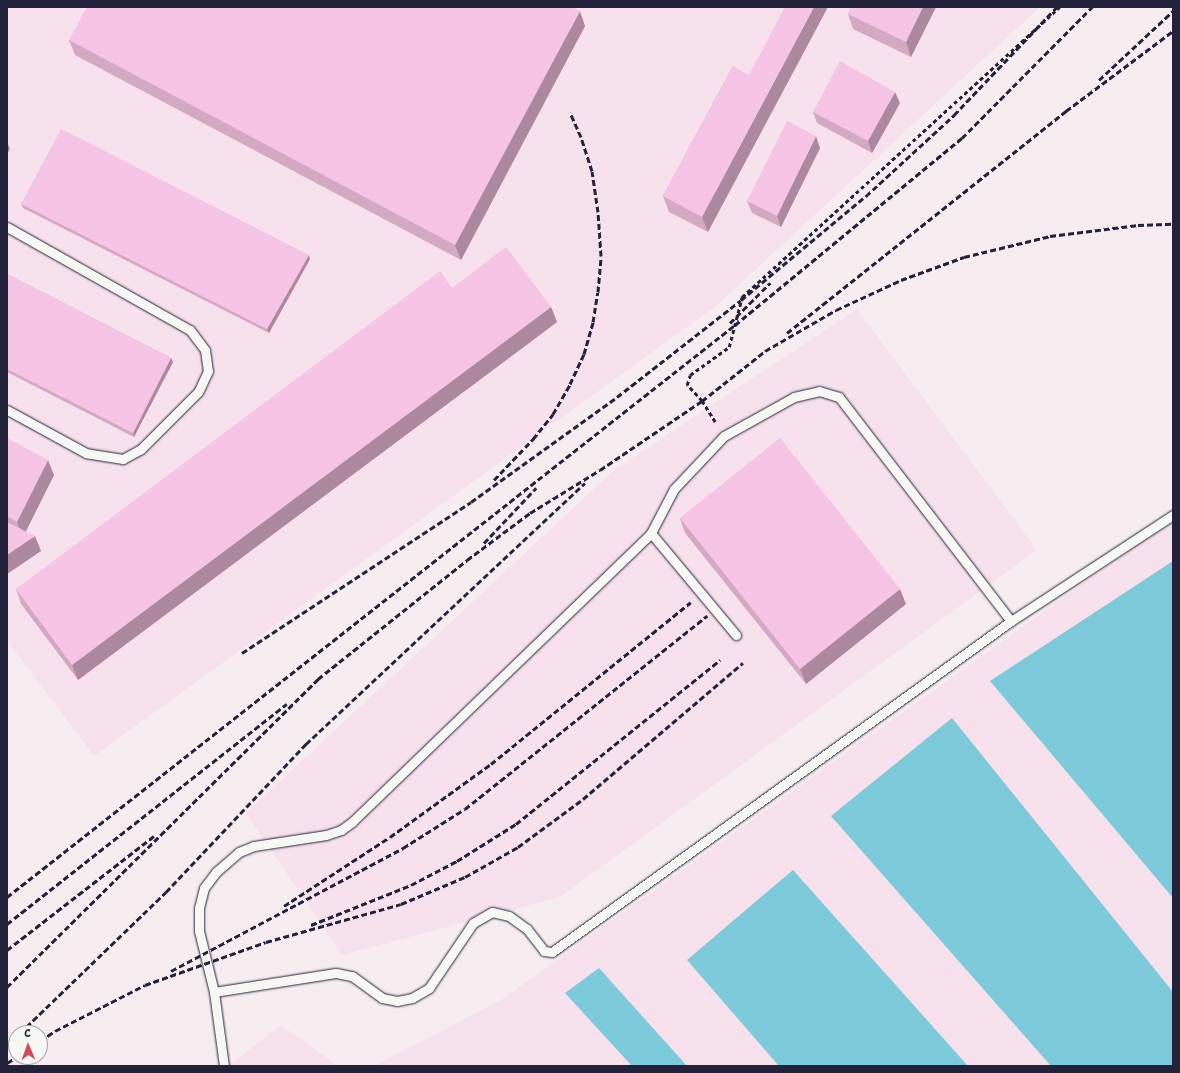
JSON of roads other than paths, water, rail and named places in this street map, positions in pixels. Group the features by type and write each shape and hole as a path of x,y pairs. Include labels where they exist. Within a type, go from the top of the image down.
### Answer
{"lane":[{"path":"7,227 190,330 206,350 208,371 198,392 141,450 123,459 86,453 7,410"},
{"path":"224,1066 214,992 199,931 199,908 204,888 216,872 239,852 249,848 326,834 341,830 352,822 651,533 674,489 724,436 794,396 819,391 838,397 1011,621"},
{"path":"214,992 336,973 352,976 382,998 398,1001 412,998 429,988 473,923 492,912 509,916 527,929 544,951 552,952 1011,621 1173,515"},
{"path":"651,533 736,635"}],"water":[{"path":"1173,561 1173,898 990,681"},
{"path":"952,718 1173,992 1173,1066 1051,1066 831,816"},
{"path":"793,870 968,1066 779,1066 687,960"},
{"path":"599,968 687,1066 632,1066 565,993"}],"railway":[{"path":"242,653 471,502 617,397 741,300 866,196 954,115 1057,7"},
{"path":"7,897 735,325 962,138 1092,7"},
{"path":"1099,80 1173,11"},
{"path":"787,333 1066,111 1173,31"},
{"path":"494,480 533,439 553,414 570,384 584,354 593,322 598,292 601,256 598,212 592,171 581,137 570,112"},
{"path":"7,987 318,679 467,560 530,513 600,470 702,401 765,351 836,310 901,280 964,257 1050,236 1138,225 1173,224"},
{"path":"730,323 770,283"},
{"path":"28,1025 166,892 306,744 585,483"},
{"path":"484,543 536,488"},
{"path":"284,906 390,837 491,764 691,602"},
{"path":"171,971 403,848 465,809 707,616"},
{"path":"311,925 411,885 457,861 516,824 720,660"},
{"path":"48,1036 145,985 266,942 401,904 465,877 518,847 583,799 743,663"},
{"path":"7,924 287,704"},
{"path":"7,950 154,836"}]}
